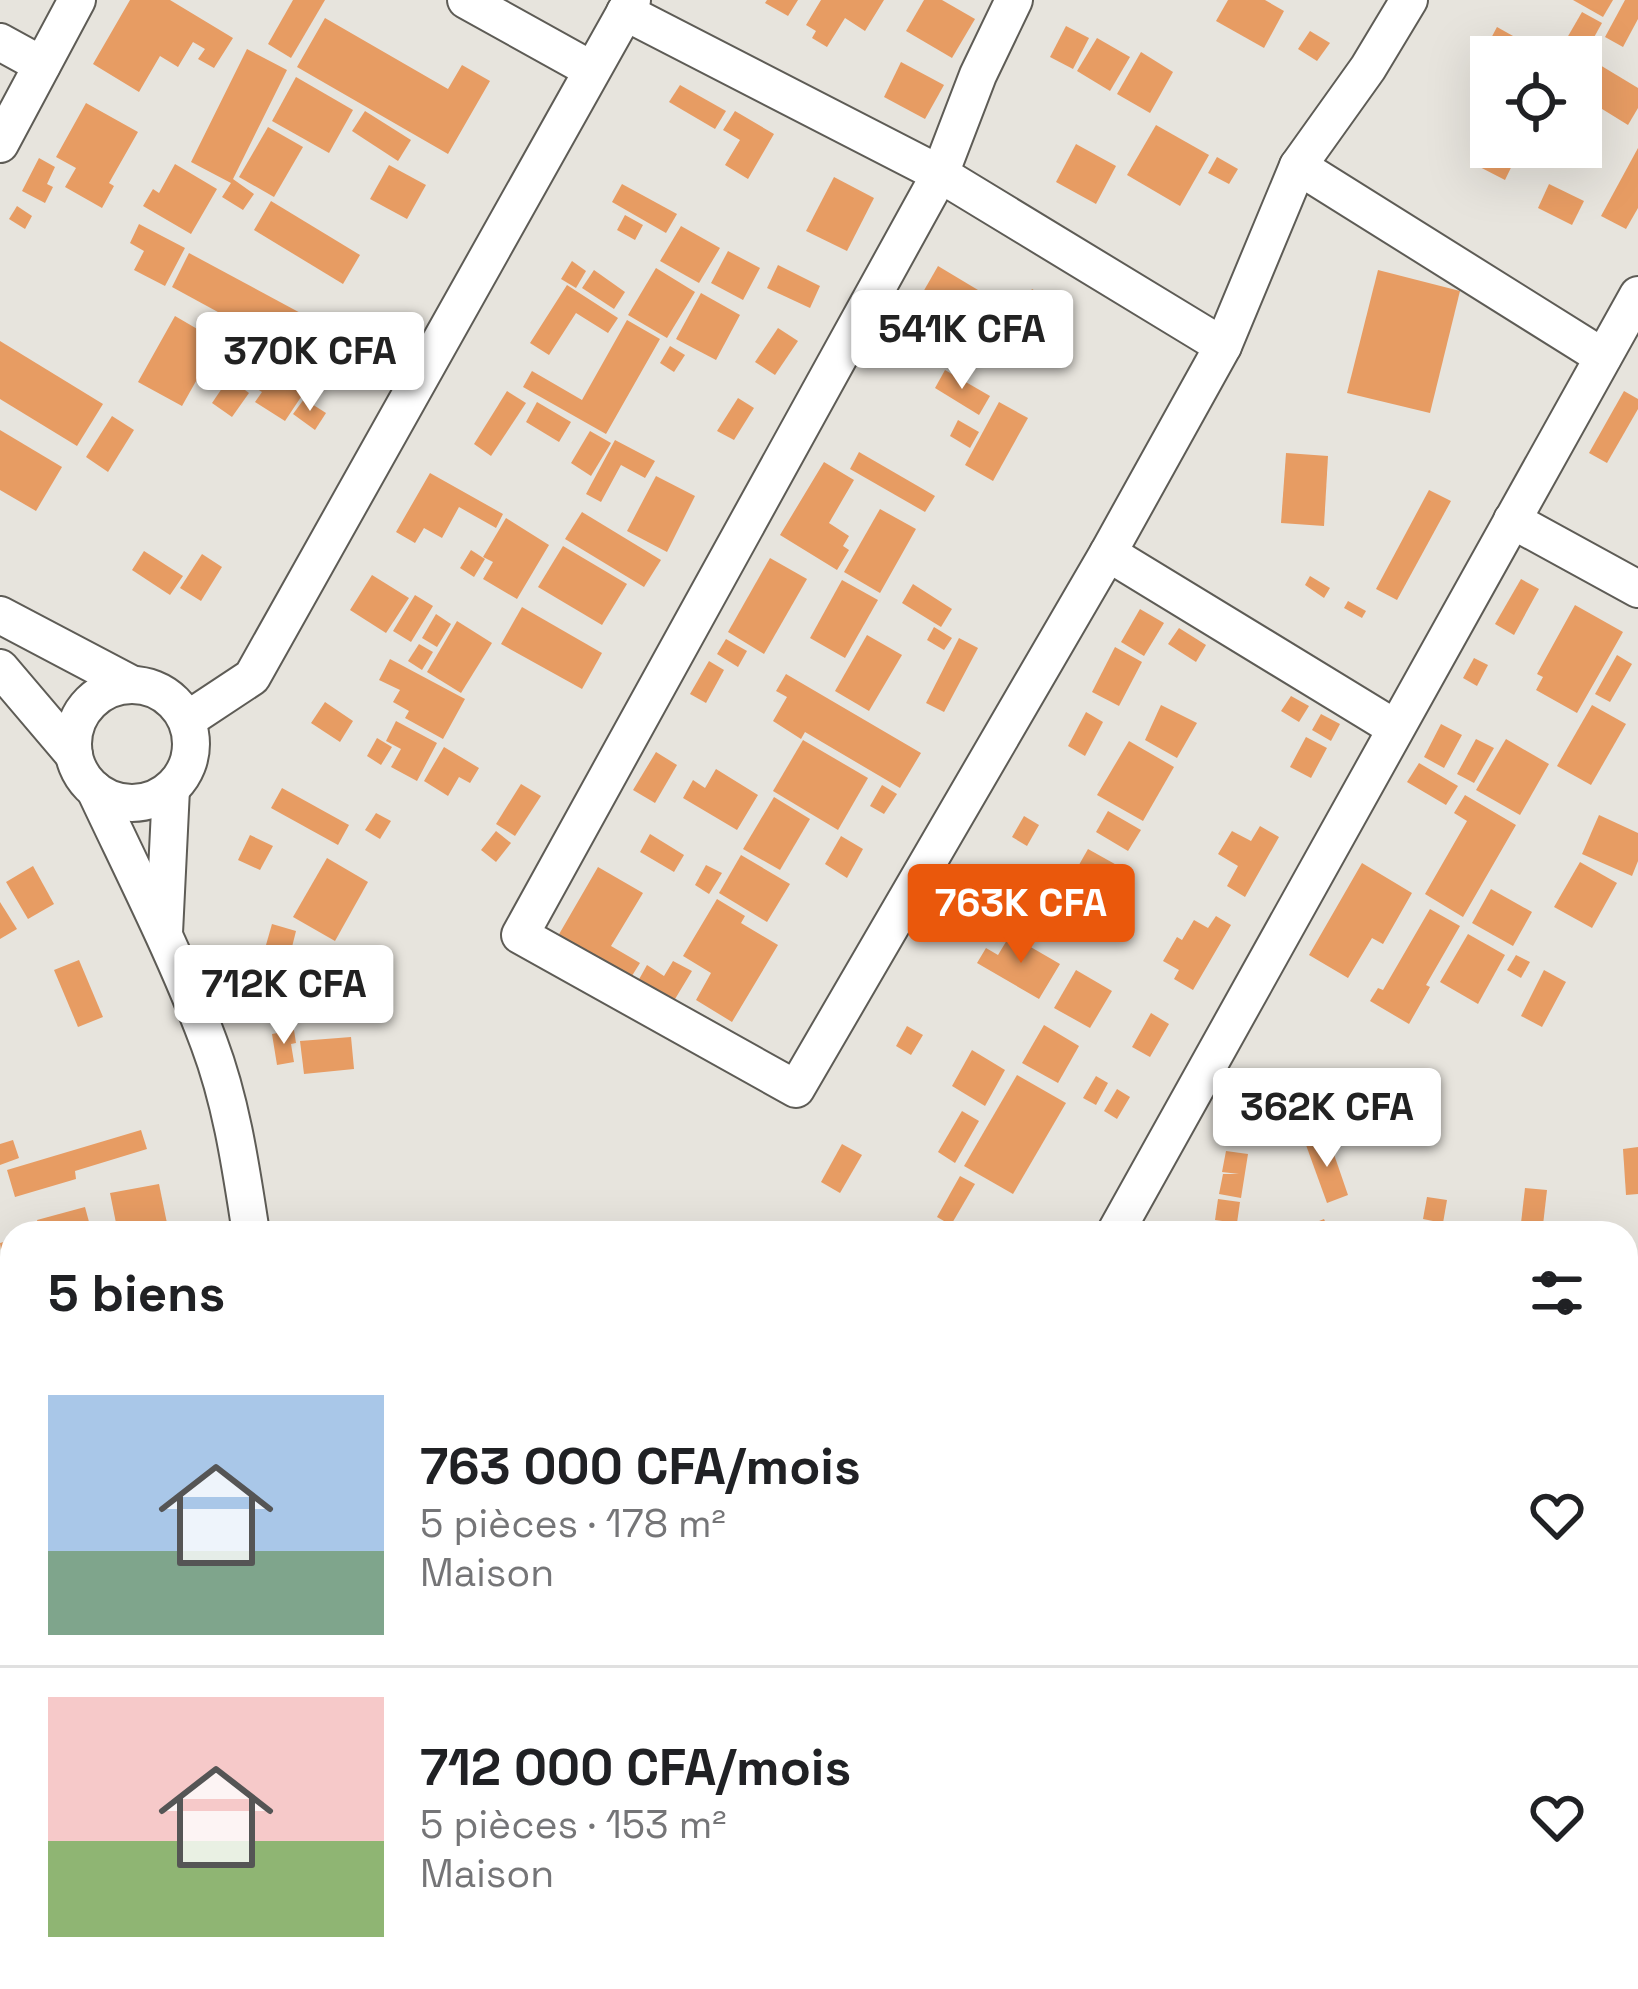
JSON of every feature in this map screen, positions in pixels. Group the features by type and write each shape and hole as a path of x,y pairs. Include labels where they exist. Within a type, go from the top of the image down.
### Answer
{"street":[{"path":"0,144 77,0"},
{"path":"466,0 592,70"},
{"path":"1014,0 978,75 940,174 520,935 796,1089 1223,346 1298,166 1368,68 1409,0"},
{"path":"187,720 252,677 628,6 940,174 1223,346"},
{"path":"0,42 42,65"},
{"path":"1298,166 1603,357"},
{"path":"1122,1221 1638,295"},
{"path":"1512,520 1638,589"},
{"path":"1108,553 1396,728"},
{"path":"0,615 131,684"},
{"path":"0,668 74,755"},
{"path":"95,790 113,800 133,803 153,800 171,789 187,769 192,745 187,720 173,700 152,687 111,688 93,698 80,715 73,734 74,755 164,937 210,1046 237,1145 249,1221"},
{"path":"164,937 171,789"}],"building":[{"path":"130,0 170,0 233,38 214,68 198,59 205,49 193,42 178,67 160,56 139,92 93,64"},
{"path":"293,0 325,0 291,58 268,44"},
{"path":"767,0 798,0 788,16"},
{"path":"821,0 884,0 865,31 845,18 827,47 812,38 816,31 806,25"},
{"path":"924,0 942,0 975,19 952,58 906,31"},
{"path":"1228,0 1265,0 1284,11 1264,48 1216,21"},
{"path":"1573,0 1613,0 1603,17"},
{"path":"1625,0 1638,0 1638,19 1623,47 1605,37"},
{"path":"1582,12 1602,23 1595,36 1568,36"},
{"path":"325,18 448,89 462,65 490,81 448,154 297,67"},
{"path":"1066,26 1089,38 1073,69 1050,57"},
{"path":"1497,27 1513,36 1492,36"},
{"path":"1310,31 1330,43 1317,61 1298,49"},
{"path":"1097,38 1130,57 1110,91 1077,71"},
{"path":"247,49 287,70 233,179 254,194 243,210 222,197 231,183 191,162"},
{"path":"1141,52 1173,72 1150,113 1117,94"},
{"path":"901,62 944,85 925,119 884,97"},
{"path":"1602,66 1638,88 1638,108 1628,125 1602,109"},
{"path":"296,77 353,110 329,153 272,121"},
{"path":"680,85 726,111 715,129 669,102"},
{"path":"86,103 138,132 109,183 114,186 102,208 65,187 76,168 56,157"},
{"path":"365,111 411,140 398,161 352,131"},
{"path":"735,111 774,134 748,179 725,165 740,140 723,130"},
{"path":"1156,125 1209,155 1180,206 1127,175"},
{"path":"268,127 303,147 274,197 239,177"},
{"path":"1076,144 1116,166 1096,204 1056,182"},
{"path":"1638,148 1638,208 1626,229 1601,216"},
{"path":"1217,157 1238,169 1229,184 1208,173"},
{"path":"39,158 55,167 45,203 22,191"},
{"path":"175,164 217,189 191,234 143,206 153,189 159,193"},
{"path":"389,165 426,185 407,219 370,199"},
{"path":"1482,168 1511,168 1505,180"},
{"path":"834,177 874,198 847,251 806,231"},
{"path":"622,184 677,214 666,233 612,202"},
{"path":"1549,184 1584,201 1572,225 1538,208"},
{"path":"271,201 360,255 343,284 254,230"},
{"path":"17,206 32,216 25,229 9,219"},
{"path":"625,215 643,225 635,240 617,230"},
{"path":"139,224 185,248 165,286 134,270 144,251 130,243"},
{"path":"681,226 720,248 699,283 660,261"},
{"path":"728,251 760,268 743,300 711,283"},
{"path":"189,253 332,330 313,364 172,287"},
{"path":"572,261 586,271 576,288 561,279"},
{"path":"778,265 820,286 810,308 767,288"},
{"path":"938,266 978,290 940,357 899,334"},
{"path":"656,268 695,292 667,338 628,315"},
{"path":"594,270 625,292 614,309 582,288"},
{"path":"1378,270 1460,291 1430,413 1347,393"},
{"path":"567,285 618,318 608,333 576,313 549,355 530,343"},
{"path":"1032,289 1051,301 1039,319 1021,308"},
{"path":"701,293 740,315 716,360 676,339"},
{"path":"175,316 235,351 220,377 204,367 182,406 138,382"},
{"path":"627,320 660,339 606,434 523,387 532,371 582,400"},
{"path":"778,328 798,341 775,375 755,362"},
{"path":"0,341 103,404 77,446 0,399"},
{"path":"670,346 685,355 674,372 660,363"},
{"path":"263,351 291,369 295,363 315,376 285,421 255,402 262,392 244,381"},
{"path":"945,370 990,396 979,415 935,388"},
{"path":"229,378 249,393 232,417 212,403"},
{"path":"507,391 526,403 491,456 474,444"},
{"path":"1624,391 1638,399 1638,409 1607,463 1589,453"},
{"path":"738,398 754,408 734,440 717,431"},
{"path":"304,399 326,413 315,430 293,414"},
{"path":"537,402 571,422 559,442 526,422"},
{"path":"999,402 1028,418 993,481 965,465"},
{"path":"112,416 134,430 108,472 86,457"},
{"path":"958,420 979,432 970,448 950,436"},
{"path":"0,430 62,467 36,511 0,490"},
{"path":"590,431 611,443 591,476 571,463"},
{"path":"615,440 655,461 645,478 621,465 601,502 586,494"},
{"path":"859,452 935,496 925,512 850,469"},
{"path":"1286,453 1328,456 1324,526 1281,523"},
{"path":"824,462 854,480 829,523 849,536 843,546 849,550 837,570 780,535"},
{"path":"430,473 503,514 496,528 459,507 442,538 424,528 415,543 396,532"},
{"path":"656,476 695,496 667,552 627,531"},
{"path":"1429,490 1451,501 1397,600 1376,589"},
{"path":"880,509 916,529 880,593 844,572"},
{"path":"582,512 661,560 644,587 565,539"},
{"path":"506,518 549,545 517,599 483,579 493,562 483,557"},
{"path":"563,546 627,584 602,625 538,587"},
{"path":"471,550 485,559 474,577 460,568"},
{"path":"144,551 183,576 170,595 132,570"},
{"path":"202,554 222,567 201,601 180,588"},
{"path":"770,558 807,579 764,654 728,632"},
{"path":"372,575 409,598 386,633 350,610"},
{"path":"1310,576 1330,588 1324,598 1305,585"},
{"path":"1521,579 1539,589 1514,635 1495,624"},
{"path":"842,580 878,600 845,658 810,638"},
{"path":"913,584 952,609 941,627 902,603"},
{"path":"415,595 433,606 411,642 393,631"},
{"path":"1348,601 1366,611 1362,618 1344,608"},
{"path":"1575,605 1623,632 1577,713 1536,690 1543,677 1537,674"},
{"path":"522,607 602,653 582,689 501,644"},
{"path":"1140,609 1164,623 1144,656 1121,642"},
{"path":"436,614 451,624 437,647 422,638"},
{"path":"457,621 492,643 461,693 427,672"},
{"path":"934,627 952,638 944,650 927,640"},
{"path":"1179,628 1206,645 1196,662 1168,644"},
{"path":"867,635 902,655 869,711 835,691"},
{"path":"959,638 978,648 944,712 926,703"},
{"path":"726,639 747,651 738,667 717,654"},
{"path":"419,644 433,652 422,670 408,661"},
{"path":"1115,647 1142,662 1119,706 1092,692"},
{"path":"1617,655 1632,664 1610,702 1595,694"},
{"path":"1474,658 1488,665 1477,686 1463,678"},
{"path":"390,659 465,699 443,739 405,718 409,711 393,702 400,690 379,680"},
{"path":"709,661 724,670 706,703 690,694"},
{"path":"786,674 921,753 900,788 805,732 801,739 773,721 787,697 776,691"},
{"path":"1291,696 1309,706 1299,722 1281,711"},
{"path":"325,702 353,721 340,742 311,723"},
{"path":"1161,705 1197,723 1177,758 1145,740"},
{"path":"1592,705 1626,724 1591,785 1557,766"},
{"path":"1086,712 1103,722 1085,756 1068,746"},
{"path":"1321,714 1340,724 1331,741 1312,730"},
{"path":"396,721 437,743 417,781 391,767 401,749 386,741"},
{"path":"1441,724 1462,735 1444,768 1424,757"},
{"path":"1306,737 1327,748 1311,778 1290,767"},
{"path":"377,738 392,747 381,765 367,756"},
{"path":"1476,739 1494,748 1474,783 1457,774"},
{"path":"1506,739 1549,764 1520,815 1476,790"},
{"path":"803,740 868,778 838,830 773,791"},
{"path":"1129,741 1174,767 1143,821 1097,795"},
{"path":"444,747 479,768 470,783 459,777 448,796 424,781"},
{"path":"656,752 677,765 655,803 633,790"},
{"path":"1419,763 1458,786 1446,805 1407,782"},
{"path":"716,769 758,795 737,830 683,798 693,780 705,788"},
{"path":"521,784 541,796 515,836 496,824"},
{"path":"882,785 897,794 884,814 870,806"},
{"path":"282,788 349,825 338,845 271,808"},
{"path":"1465,795 1516,825 1463,917 1425,894 1467,821 1454,813"},
{"path":"774,797 810,819 780,870 743,849"},
{"path":"1108,811 1141,830 1128,851 1096,832"},
{"path":"376,813 391,821 380,839 365,830"},
{"path":"1599,815 1638,833 1638,861 1632,876 1582,854"},
{"path":"1024,816 1039,825 1027,846 1012,837"},
{"path":"1260,826 1279,837 1245,897 1227,886 1238,866 1218,854 1232,831 1251,841"},
{"path":"496,831 511,843 496,862 481,850"},
{"path":"650,834 684,855 674,872 640,852"},
{"path":"250,835 273,846 260,870 238,860"},
{"path":"841,836 863,849 847,878 825,864"},
{"path":"1088,849 1122,868 1092,920 1059,900"},
{"path":"741,855 790,884 767,922 719,893"},
{"path":"327,858 368,882 335,941 293,917"},
{"path":"1580,862 1617,883 1592,928 1554,907"},
{"path":"1362,863 1412,893 1383,944 1372,938 1348,978 1309,955"},
{"path":"706,865 722,873 709,894 695,885"},
{"path":"33,866 54,904 28,919 6,882"},
{"path":"598,867 643,893 611,946 640,963 630,979 558,936"},
{"path":"1491,889 1532,912 1513,946 1472,923"},
{"path":"717,899 745,916 741,923 778,945 732,1022 696,1000 711,973 683,956"},
{"path":"0,902 17,929 0,939"},
{"path":"1430,909 1460,926 1409,1024 1370,1001 1378,988 1383,990"},
{"path":"1216,916 1231,925 1193,990 1174,979 1179,970 1163,961 1194,920 1208,928"},
{"path":"272,924 296,931 291,951 266,945"},
{"path":"1468,934 1505,955 1478,1004 1440,982"},
{"path":"1010,935 1060,964 1039,999 977,963 986,948 998,955"},
{"path":"1516,955 1530,962 1521,978 1507,970"},
{"path":"79,960 103,1017 78,1027 54,970"},
{"path":"673,961 692,971 672,1004 637,983 647,965 664,976"},
{"path":"1076,970 1112,991 1090,1028 1054,1008"},
{"path":"1544,970 1566,982 1542,1027 1521,1016"},
{"path":"1151,1013 1169,1024 1150,1057 1132,1047"},
{"path":"1044,1025 1079,1046 1058,1083 1022,1063"},
{"path":"907,1026 923,1035 911,1055 896,1046"},
{"path":"294,1030 294,1062 277,1065 272,1034"},
{"path":"351,1037 354,1069 304,1074 300,1041"},
{"path":"972,1050 1005,1070 985,1106 952,1086"},
{"path":"1017,1075 1066,1103 1013,1194 964,1166"},
{"path":"1096,1076 1108,1083 1096,1105 1083,1098"},
{"path":"1117,1089 1130,1097 1117,1119 1104,1111"},
{"path":"962,1111 979,1121 955,1163 938,1152"},
{"path":"141,1130 147,1149 75,1171 76,1179 15,1197 7,1170"},
{"path":"1328,1137 1348,1195 1327,1203 1306,1145"},
{"path":"13,1140 19,1158 0,1165 0,1144"},
{"path":"842,1144 862,1155 840,1193 821,1182"},
{"path":"1638,1147 1638,1194 1626,1195 1623,1149"},
{"path":"1226,1151 1248,1154 1241,1198 1219,1194 1223,1174 1239,1174 1222,1172"},
{"path":"960,1176 975,1184 953,1221 937,1217"},
{"path":"159,1184 167,1221 116,1221 110,1193"},
{"path":"1525,1188 1547,1190 1543,1221 1521,1221"},
{"path":"1427,1197 1447,1200 1443,1221 1423,1219"},
{"path":"1218,1199 1240,1202 1237,1221 1215,1220"},
{"path":"85,1207 89,1221 37,1221"}]}
